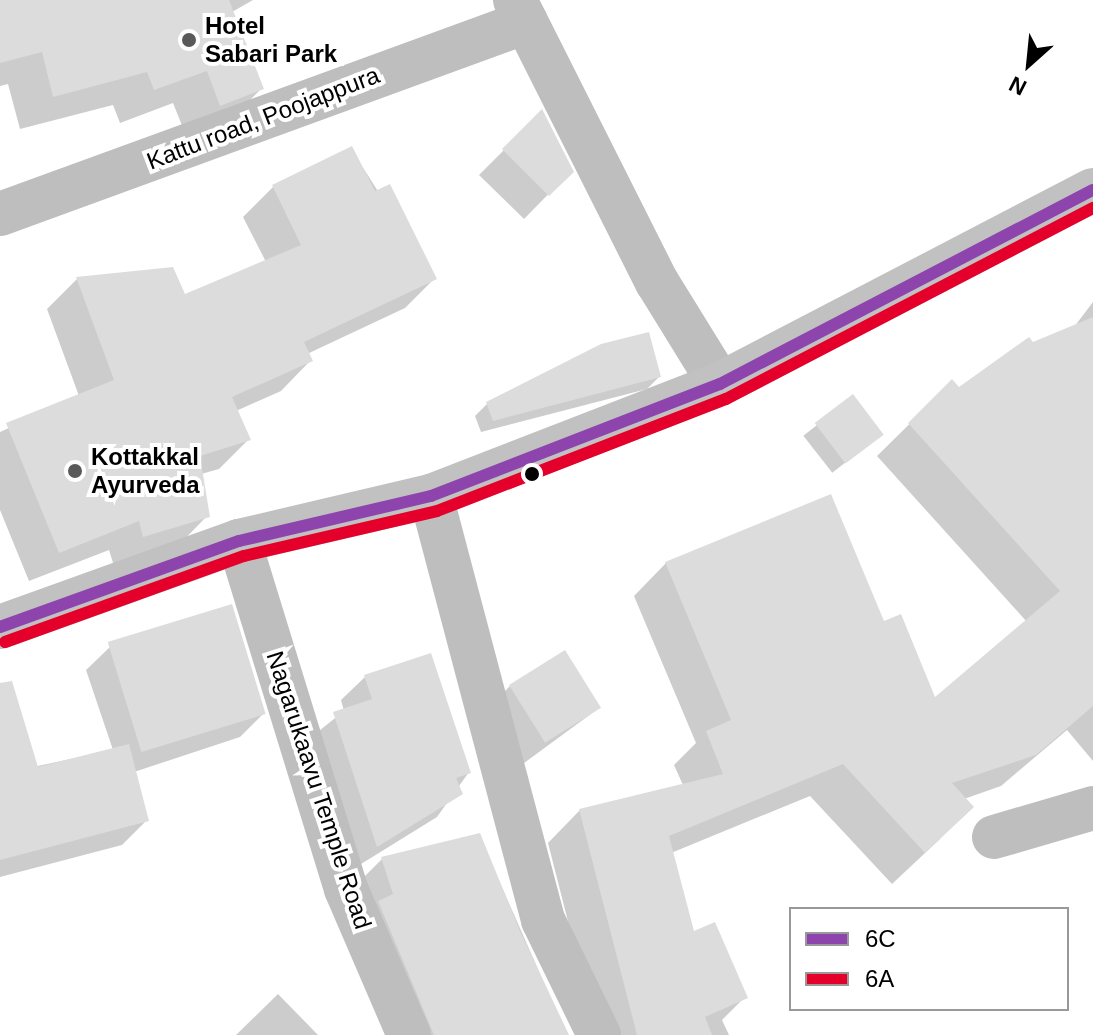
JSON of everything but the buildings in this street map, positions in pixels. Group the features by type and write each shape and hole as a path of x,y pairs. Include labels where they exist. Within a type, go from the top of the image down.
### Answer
{"main road":[{"path":"0,627 239,541 431,496 720,384 1093,190"}],"street":[{"name":"Kattu road, Poojappura","path":"0,214 521,11"},
{"path":"521,11 657,282 720,384"},
{"path":"431,496 543,920 599,1035"},
{"name":"Nagarukaavu Temple Road","path":"239,541 346,889 409,1035"},
{"path":"994,837 1093,808"}],"transit line":[{"name":"6C","path":"0,627 239,541 431,496 720,384 1093,190"},
{"name":"6A","path":"5,642 244,556 437,511 726,399 1093,208"}],"place":[{"name":"Hotel Sabari Park","path":"189,40"},
{"name":"Kottakkal Ayurveda","path":"75,471"}]}
